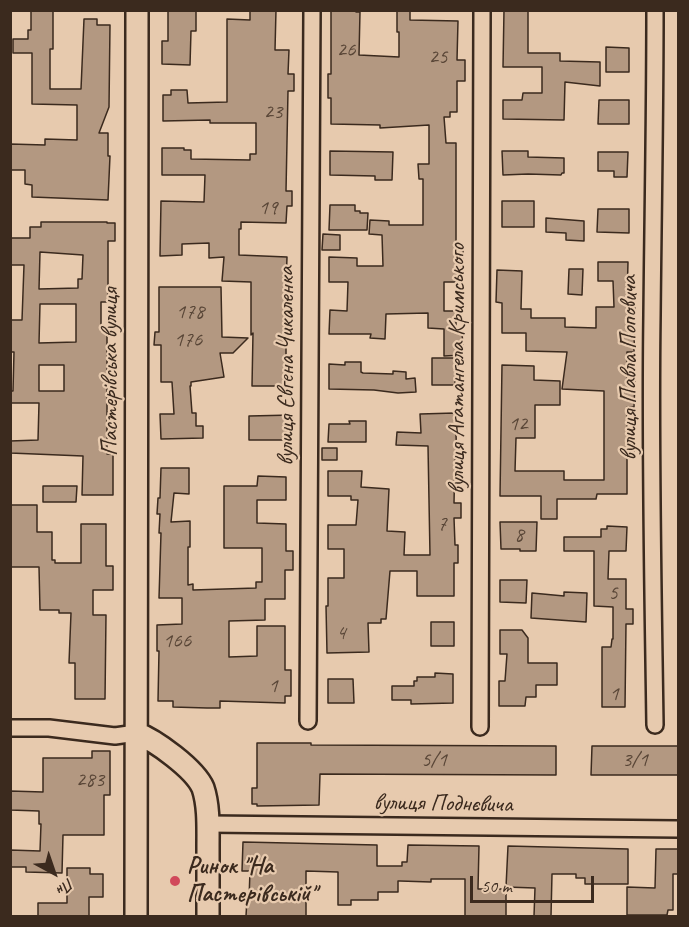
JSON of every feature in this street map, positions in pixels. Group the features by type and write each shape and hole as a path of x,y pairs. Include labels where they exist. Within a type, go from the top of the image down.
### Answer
{"main road":[{"name":"Пастерівська вулиця","path":"136,916 137,10"},
{"path":"136,733 152,740 184,765 198,779 203,789 208,824 208,916"}],"street":[{"name":"вулиця Євгена Чикаленка","path":"308,721 312,10"},
{"name":"вулиця Агатангела Кримського","path":"480,727 482,10"},
{"name":"вулиця Павла Поповича","path":"655,10 652,535 655,725"},
{"path":"10,728 49,728 115,736 136,733"},
{"name":"вулиця Поднєвича","path":"208,824 678,829"}],"building":[{"path":"31,10 53,10 50,89 81,89 84,19 97,19 97,25 110,25 109,107 99,133 108,133 108,156 110,156 108,200 32,197 32,185 25,184 25,170 10,170 10,144 45,145 45,139 77,140 77,105 32,104 32,53 13,53 13,39 28,39 28,30 31,30"},
{"path":"168,10 196,10 196,31 191,31 190,65 162,64 162,41 168,41"},
{"path":"250,10 276,10 275,50 289,50 288,74 294,74 294,91 288,91 286,191 292,191 292,206 287,206 286,223 241,222 241,229 239,229 239,255 287,257 286,386 252,386 251,282 222,281 224,257 209,258 209,243 182,244 182,255 160,256 161,201 204,202 205,175 162,175 162,148 191,150 191,159 250,160 250,154 256,154 256,123 210,123 210,120 163,121 163,95 171,95 171,90 187,90 188,103 227,102 227,19 250,20"},
{"path":"331,10 360,12 359,55 399,57 397,10 410,10 410,20 458,21 457,60 465,60 465,81 457,81 457,112 450,112 450,117 444,117 446,143 456,143 456,249 463,249 463,282 444,282 444,311 456,311 456,328 462,328 463,355 444,356 444,329 428,328 428,313 386,314 385,339 370,338 371,334 329,334 330,310 347,311 348,282 329,282 329,257 357,258 357,266 383,266 382,235 369,234 370,220 389,221 389,225 423,225 423,179 419,179 418,164 429,164 429,125 380,128 380,125 331,124 328,74 331,74"},
{"path":"504,10 528,10 528,53 560,53 560,61 600,62 600,86 565,82 564,120 503,119 503,100 522,100 523,93 542,93 542,67 503,67"},
{"path":"606,47 629,48 629,72 606,72"},
{"path":"599,100 629,100 629,124 598,124"},
{"path":"330,151 393,152 392,180 375,180 375,176 330,175"},
{"path":"502,151 528,151 528,157 564,158 564,173 561,175 503,175"},
{"path":"598,152 628,152 627,177 614,177 614,171 598,171"},
{"path":"502,201 534,201 534,227 502,227"},
{"path":"330,205 355,205 355,211 368,213 367,230 329,230"},
{"path":"598,209 629,209 629,233 597,232"},
{"path":"546,218 584,221 584,241 566,240 566,233 546,232"},
{"path":"41,222 115,223 115,241 108,241 108,302 101,302 101,331 107,332 107,454 113,454 113,495 82,495 83,456 10,453 10,441 38,440 39,403 10,403 10,391 13,391 14,352 10,352 10,320 22,320 24,265 10,265 10,239 30,238 30,227 41,227","holes":["40,252 83,255 82,279 78,279 78,288 39,289","40,304 76,304 76,342 39,343","39,365 64,365 64,391 39,391"]},
{"path":"323,234 340,235 340,250 322,250"},
{"path":"598,262 628,262 627,300 635,300 634,352 627,352 627,381 635,381 634,407 627,407 627,440 634,440 634,458 627,458 627,494 597,494 596,499 557,499 557,519 541,519 541,496 500,496 502,365 534,366 534,380 560,381 560,405 535,405 535,438 516,438 515,471 564,471 564,480 604,480 604,391 562,389 567,352 526,351 526,333 502,333 502,303 496,302 497,270 522,271 521,309 531,309 531,318 565,318 565,327 596,328 596,307 614,307 613,281 598,281"},
{"path":"569,269 583,269 582,295 568,294"},
{"path":"159,287 221,287 222,337 248,338 233,353 220,353 224,377 191,382 192,413 196,413 196,426 203,426 203,438 161,439 160,414 174,414 172,382 161,382 161,345 154,345 155,332 159,332"},
{"path":"432,358 455,358 455,385 432,385"},
{"path":"345,362 361,362 363,373 406,372 406,379 415,378 416,392 329,389 329,364 345,365"},
{"path":"455,413 457,457 455,457 454,503 461,503 461,518 454,518 458,563 454,563 454,596 417,596 417,571 390,571 386,619 381,619 381,623 368,623 369,652 327,653 328,578 344,578 344,549 328,549 328,525 356,525 358,500 351,500 351,496 328,496 328,471 362,471 361,487 389,489 387,531 405,532 404,555 430,555 428,446 396,445 397,432 421,433 420,414"},
{"path":"293,415 293,434 287,434 287,440 249,440 249,416"},
{"path":"349,421 366,421 366,442 328,442 329,424 350,424"},
{"path":"322,448 337,448 337,460 322,460"},
{"path":"161,468 189,468 189,494 174,493 171,522 190,521 188,585 193,584 193,590 256,588 256,582 262,582 262,548 224,548 224,486 257,486 258,476 286,477 286,500 257,500 257,523 286,524 286,551 293,551 293,570 285,570 285,599 265,599 265,620 229,621 229,657 257,656 257,626 285,626 285,670 291,670 291,696 285,696 285,703 220,701 220,708 207,708 173,707 173,701 158,701 157,625 182,624 182,598 159,598 161,533 159,533 160,514 157,514"},
{"path":"43,486 77,486 76,502 43,502"},
{"path":"10,505 37,505 37,532 52,532 52,560 55,560 55,563 81,563 81,524 106,524 106,566 113,566 113,590 93,590 93,615 106,615 105,699 75,699 75,663 69,663 71,613 59,613 59,610 40,610 39,567 10,567"},
{"path":"500,522 537,522 536,551 501,549"},
{"path":"607,526 627,527 626,551 609,551 608,579 626,579 626,609 633,609 633,624 626,624 625,707 602,707 602,647 611,647 613,607 594,606 594,551 564,551 564,537 601,537 601,529 607,529"},
{"path":"500,580 527,580 526,603 500,602"},
{"path":"564,592 587,593 586,622 531,618 532,593 564,596"},
{"path":"431,622 454,622 454,646 431,646"},
{"path":"500,630 522,630 528,638 528,663 557,663 557,685 536,685 536,697 526,697 525,706 499,706 499,681 505,681 507,654 500,654"},
{"path":"435,673 453,674 453,703 411,704 411,700 392,700 392,686 414,686 417,677 435,677"},
{"path":"328,679 353,679 354,703 328,703"},
{"path":"257,743 556,746 556,775 320,774 319,805 257,806 257,804 252,804 252,788 257,788"},
{"path":"592,746 678,746 678,775 591,775"},
{"path":"92,751 110,751 110,795 104,795 104,835 63,835 62,873 26,872 26,867 10,867 10,850 40,851 41,824 39,824 39,811 10,810 10,791 43,792 43,758 92,758"},
{"path":"243,842 377,845 377,866 402,866 402,862 407,862 408,845 479,846 478,889 506,889 506,916 465,916 465,879 431,879 431,882 398,881 398,892 378,892 378,900 351,900 351,905 338,905 338,872 306,871 306,916 246,916 250,871 242,871"},
{"path":"508,846 628,849 628,884 585,884 585,878 576,878 576,874 552,874 551,916 534,916 535,888 506,887"},
{"path":"656,849 678,849 678,874 673,874 673,910 668,910 667,915 627,915 627,887 655,888"},
{"path":"67,868 90,868 90,874 103,874 103,897 89,897 89,916 38,916 38,903 67,903"}],"place":[{"name":"Ринок \"На Пастерівській\"","path":"175,881"}]}
